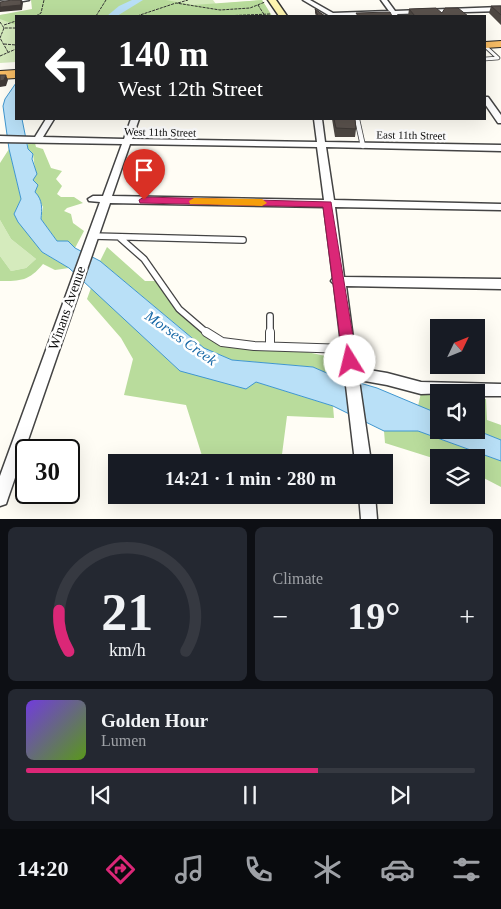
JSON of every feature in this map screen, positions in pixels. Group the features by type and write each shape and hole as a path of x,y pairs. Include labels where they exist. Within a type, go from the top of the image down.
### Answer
{"highway":[{"path":"486,44 501,39"},
{"path":"486,44 501,44"}],"main road":[{"path":"269,1 278,15"}],"street":[{"path":"0,3 26,0"},
{"path":"306,0 333,15 438,14 501,9"},
{"path":"384,0 394,14"},
{"path":"486,101 501,102"},
{"path":"486,101 501,121"},
{"path":"33,139 49,120"},
{"name":"Winans Avenue","path":"0,498 135,120"},
{"path":"318,120 362,454"},
{"name":"West 11th Street","path":"3,139 320,145"},
{"name":"East 11th Street","path":"320,145 501,148"},
{"path":"93,199 501,207"},
{"path":"338,281 501,284"},
{"path":"352,375 388,379 422,388 501,390"},
{"path":"367,504 369,519"}],"lane":[{"path":"460,11 464,15"},
{"path":"486,45 498,57 486,60"},
{"path":"357,120 363,146"},
{"path":"93,236 243,240"},
{"path":"119,237 144,259 179,309 207,333 222,342 348,349"},
{"path":"270,316 270,346"}],"path":[{"path":"38,15 41,13 44,0"},
{"path":"97,15 106,0"},
{"path":"140,15 188,0"},
{"path":"176,3 220,10 236,10 269,1"},
{"path":"258,5 263,14"},
{"path":"243,15 278,15"},
{"path":"4,25 15,21"},
{"path":"0,22 4,25"},
{"path":"4,25 0,38 8,52"},
{"path":"4,28 15,28"},
{"path":"4,44 15,45"},
{"path":"0,56 15,49"}],"green space":[{"path":"31,0 166,0 193,5 262,0 271,15 15,15 15,25 0,19 0,15 32,9"},
{"path":"33,0 213,0 216,4 262,0 271,15 15,15 15,62 0,63 0,15 34,11"},
{"path":"27,143 35,143 36,147 43,149 51,168 62,171 56,179 62,186 57,194 61,197 74,197 83,203 67,208 64,211 71,214 73,223 84,231 75,248 68,241 57,241 41,219 43,207 35,192 33,154 28,149"},
{"path":"9,149 21,199 14,214 42,252 69,268 55,270 43,264 33,274 24,279 0,281 0,256 11,271 26,268 36,259 11,239 0,220 0,163"},
{"path":"0,220 11,239 36,259 26,268 11,271 0,256"},
{"path":"107,247 145,281 156,281 176,309 200,331 222,344 298,350 330,357 329,374 313,367 232,360 204,348 100,261"},
{"path":"91,288 180,371 256,382 333,406 334,418 287,416 282,454 201,454 186,405 124,395 133,359 121,338 87,299"},
{"path":"421,393 430,394 430,411 418,406"},
{"path":"485,399 487,420 501,425 501,440 485,434"},
{"path":"384,431 418,431 430,435 430,439 440,439 468,449 430,449 430,457 385,443"},
{"path":"485,455 501,461 501,487 485,479"}],"water":[{"path":"15,84 15,120 22,120 28,149 33,154 32,159 37,174 33,180 38,185 35,192 41,201 41,219 57,241 68,241 75,248 100,261 204,348 232,360 313,367 329,374 377,388 430,410 430,435 418,431 384,431 333,406 256,382 246,389 180,371 69,268 42,252 18,222 14,214 21,199 9,149 3,106 5,99"},
{"path":"485,434 501,440 501,461 485,455 485,449 468,449 440,439 485,439"}],"building":[{"path":"21,0 21,5 0,7 0,2"},
{"path":"491,6 501,6 501,15"},
{"path":"436,8 442,13 445,8 458,8 467,15 414,15 409,9"},
{"path":"315,9 324,15 318,15"},
{"path":"390,12 392,15 357,15 356,13"},
{"path":"0,75 6,75 4,80 0,81"},
{"path":"334,120 355,120 356,129 336,128"}],"waterway":[{"name":"Morses Creek","path":"113,15 122,8 139,0"}],"slow traffic":[{"path":"194,201 262,203"}],"route":[{"path":"144,200 328,204 350,361"}]}
